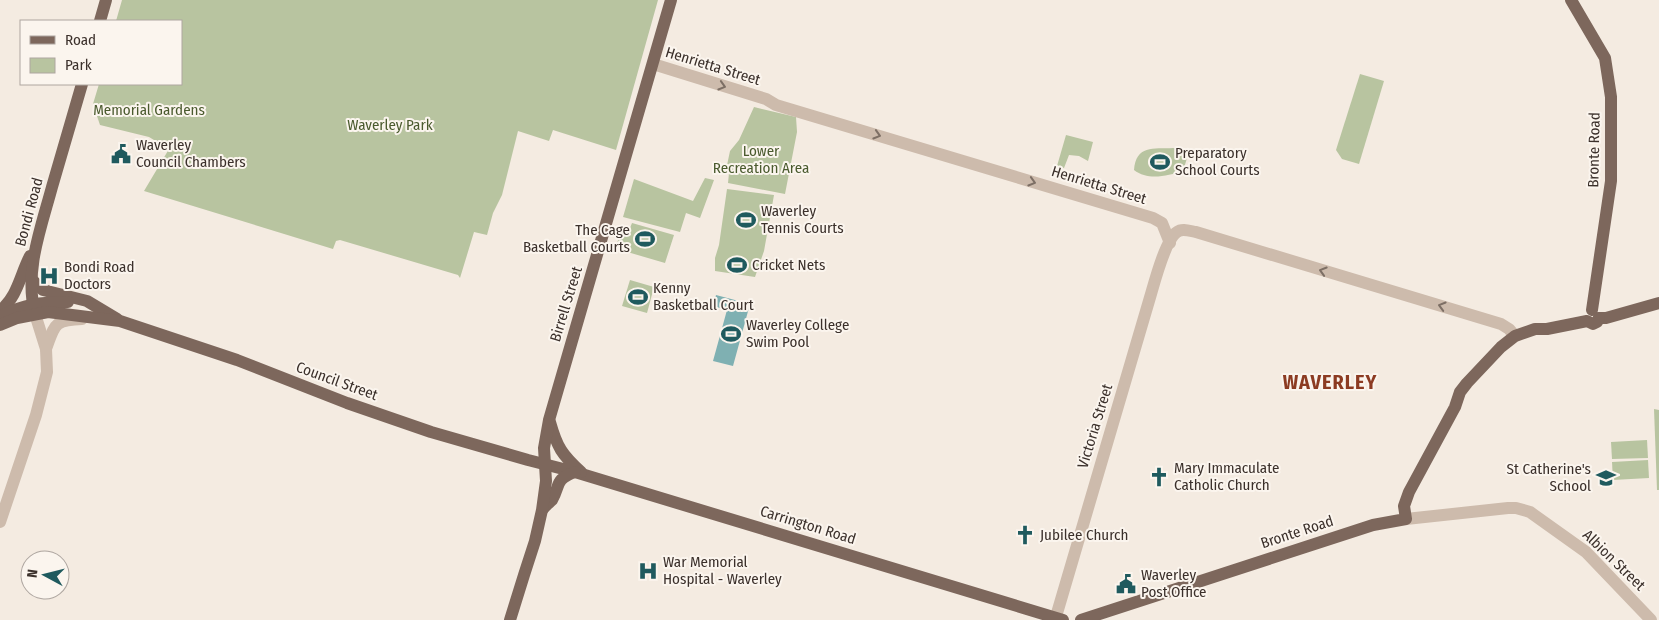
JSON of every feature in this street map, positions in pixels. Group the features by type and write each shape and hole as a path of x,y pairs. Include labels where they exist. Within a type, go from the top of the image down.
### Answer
{"main road":[{"path":"100,20 106,0"},
{"name":"Birrell Street","path":"510,620 535,541 542,510 546,481 544,464 545,435 671,0"},
{"name":"Bronte Road","path":"1571,0 1605,58 1611,97 1611,181 1593,316"},
{"name":"Bondi Road","path":"32,308 31,279 37,242 82,85"},
{"path":"0,311 11,300 18,288 25,266 37,242"},
{"path":"31,279 43,290 87,301 94,312"},
{"name":"Council Street","path":"32,308 52,302 70,302 94,312 237,360 398,421 544,464"},
{"path":"1455,407 1460,404 1503,355 1517,344 1547,329 1593,316 1606,318 1659,303"},
{"path":"0,317 15,309 32,308"},
{"path":"0,325 17,318 32,308"},
{"path":"1406,519 1404,506 1409,492 1464,387 1514,336 1535,329 1547,329"},
{"path":"542,510 551,500 558,482 562,478 579,473 555,442 549,420"},
{"name":"Carrington Road","path":"544,464 1058,619"},
{"name":"Bronte Road","path":"1081,620 1373,525 1406,519"},
{"path":"1115,620 1119,607"}],"street":[{"name":"Henrietta Street","path":"653,64 766,99 776,105 1153,218 1162,223 1170,243"},
{"path":"1170,243 1177,231 1196,232 1501,324 1510,329 1514,336"},
{"name":"Victoria Street","path":"1058,619 1151,294 1163,254 1170,243"},
{"path":"0,522 43,393 47,372 46,349 32,308"},
{"path":"46,349 52,330 57,323 94,312"},
{"name":"Albion Street","path":"1406,519 1508,508 1530,512 1586,552 1651,620"}],"green space":[{"name":"Waverley Park","path":"122,0 658,0 616,150 553,130 549,141 518,131 502,195 493,213 487,235 474,232 460,278 458,275 340,240 336,241 333,249 144,191 169,149 149,137 100,125 93,104 99,85 182,85 182,20 116,20"},
{"path":"1360,74 1384,81 1359,164 1342,159 1336,150"},
{"name":"Lower Recreation Area","path":"754,107 796,117 797,132 785,194 728,183 729,173 726,170 730,151 739,140"},
{"path":"1066,135 1093,142 1088,161 1079,156 1069,155 1064,168 1057,166"},
{"name":"Preparatory School Courts","path":"1152,149 1183,149 1188,155 1183,171 1164,176 1145,176 1134,170 1135,162 1142,152"},
{"path":"705,178 714,180 700,218 686,213 680,232 623,217 634,179 693,201"},
{"name":"Waverley Tennis Courts","path":"727,189 774,195 764,251 755,277 715,271 715,258 719,245"},
{"name":"The Cage Basketball Courts","path":"632,223 674,235 665,263 624,251 625,246 617,244 622,226 630,228"},
{"name":"Kenny Basketball Court","path":"630,280 654,287 647,313 622,306"},
{"path":"1654,409 1659,410 1659,490 1657,490"},
{"path":"1647,440 1648,458 1612,459 1611,442"},
{"path":"1648,460 1649,478 1613,480 1612,462"}],"water":[{"name":"Waverley College Swim Pool","path":"716,295 750,304 733,366 713,361 727,310 713,306"}],"place":[{"name":"Waverley Council Chambers","path":"121,154"},
{"name":"Preparatory School Courts","path":"1160,162"},
{"name":"Waverley Tennis Courts","path":"746,220"},
{"name":"The Cage Basketball Courts","path":"645,239"},
{"name":"Cricket Nets","path":"737,265"},
{"name":"Bondi Road Doctors","path":"49,276"},
{"name":"Kenny Basketball Court","path":"638,297"},
{"name":"Waverley College Swim Pool","path":"731,334"},
{"name":"Mary Immaculate Catholic Church","path":"1159,477"},
{"name":"St Catherine's School","path":"1606,478"},
{"name":"Jubilee Church","path":"1025,535"},
{"name":"War Memorial Hospital - Waverley","path":"648,571"},
{"name":"Waverley Post Office","path":"1126,584"}],"district":[{"name":"WAVERLEY","path":"1330,382"}],"park label":[{"name":"Memorial Gardens","path":"149,110"}]}
